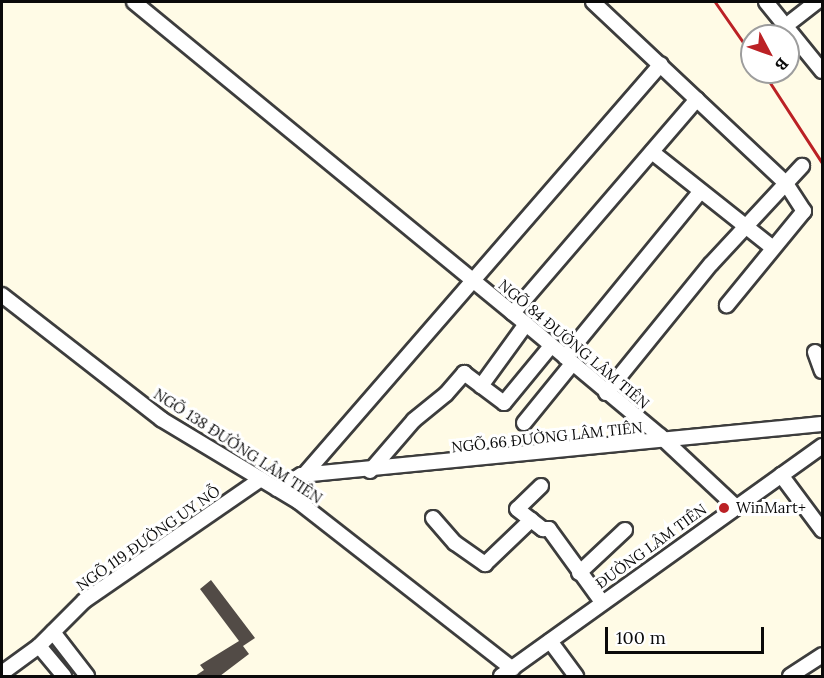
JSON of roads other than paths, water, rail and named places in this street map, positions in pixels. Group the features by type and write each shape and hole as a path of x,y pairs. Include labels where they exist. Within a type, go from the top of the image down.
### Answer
{"street":[{"name":"NGÕ 84 ĐƯỜNG LÂM TIÊN","path":"134,2 513,313 666,442 735,506"},
{"path":"593,2 785,182 804,211 727,305"},
{"path":"766,2 822,71"},
{"path":"792,21 816,2"},
{"path":"304,475 661,64"},
{"path":"513,313 698,99"},
{"path":"652,152 773,248"},
{"path":"606,393 745,225 802,166"},
{"path":"524,423 568,360 700,192"},
{"name":"NGÕ 138 ĐƯỜNG LÂM TIÊN","path":"2,296 161,419 277,489 507,673"},
{"path":"481,386 526,324"},
{"path":"370,471 414,420 438,402 464,373 504,403 551,346"},
{"path":"814,352 822,371"},
{"name":"NGÕ 66 ĐƯỜNG LÂM TIÊN","path":"277,489 304,475 370,471 666,442 822,424"},
{"name":"ĐƯỜNG LÂM TIÊN","path":"507,673 735,506 822,446"},
{"path":"781,475 822,530"},
{"name":"NGÕ 119 ĐƯỜNG UY NỖ","path":"2,673 39,646 84,601 261,479"},
{"path":"541,486 517,509 531,520 549,529 602,602"},
{"path":"433,518 455,543 485,564 531,520"},
{"path":"579,573 625,530"},
{"path":"53,632 87,676"},
{"path":"550,641 576,676"},
{"path":"39,646 64,676"},
{"path":"790,676 822,655"}],"railway":[{"path":"715,2 740,38"},
{"path":"771,84 822,163"}],"place":[{"name":"WinMart+","path":"724,508"}]}
